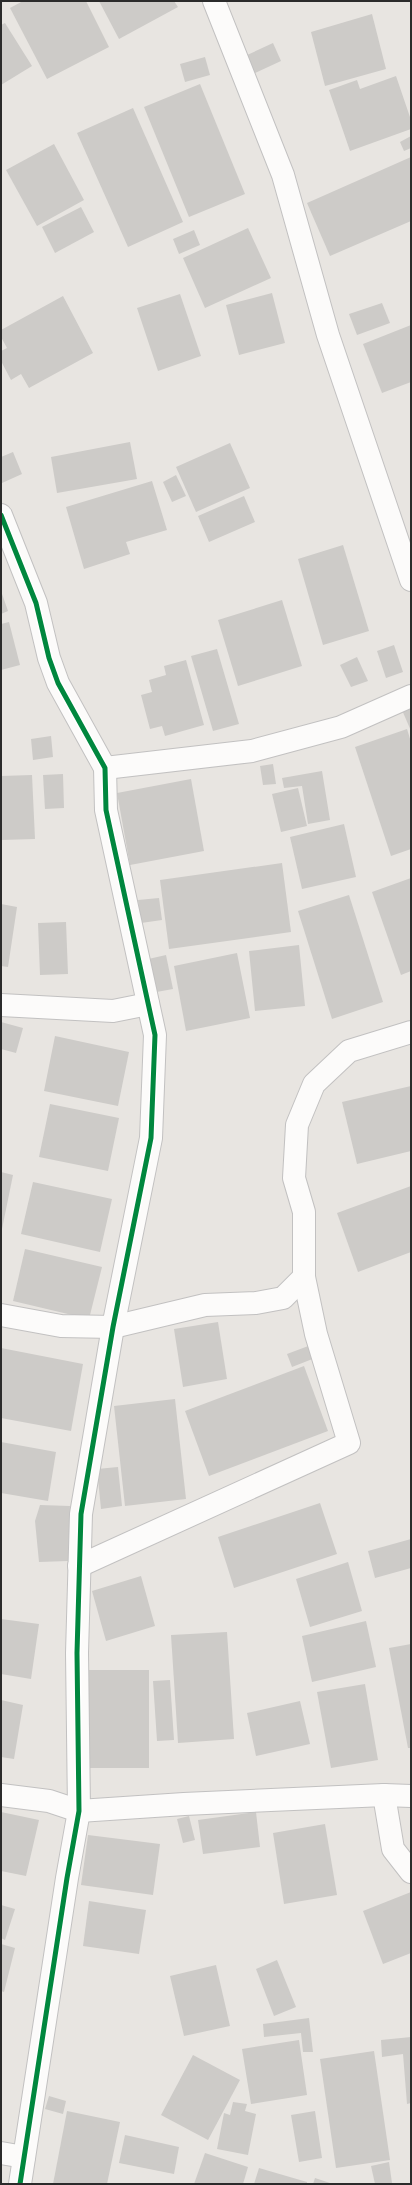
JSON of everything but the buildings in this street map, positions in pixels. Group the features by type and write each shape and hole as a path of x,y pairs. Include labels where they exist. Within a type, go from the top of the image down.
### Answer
{"street":[{"path":"214,1 283,175 328,335 411,580"},
{"path":"1,515 36,603 49,658 58,684 105,768 106,810 155,1035 151,1138 113,1327 81,1514 76,1676 78,1811 66,1878 20,2184"},
{"path":"105,768 252,751 341,727 411,696"},
{"path":"1,1005 113,1011 148,1004"},
{"path":"79,1566 349,1443 316,1334 304,1277 304,1212 294,1178 297,1125 314,1084 349,1051 411,1032"},
{"path":"1,1315 61,1326 113,1327 205,1305 256,1303 283,1298 304,1277"},
{"path":"1,1795 49,1801 78,1811 184,1804 384,1795 411,1796"},
{"path":"384,1795 393,1849 411,1872"},
{"path":"1,2153 24,2157"}],"cycle path":[{"path":"1,515 36,603 49,658 58,683 105,768 106,810 155,1035 151,1138 113,1327 81,1514 77,1653 79,1811 67,1878 20,2184"}]}
